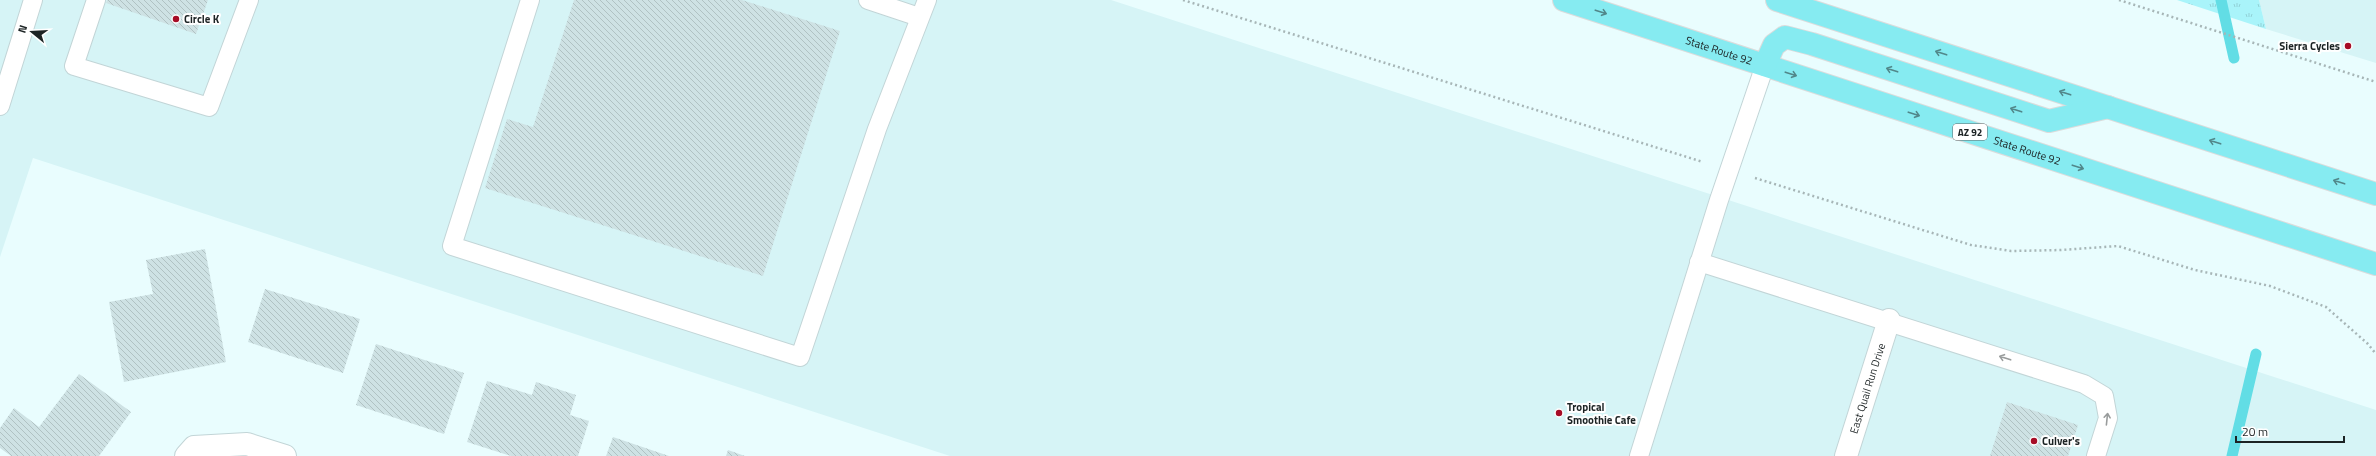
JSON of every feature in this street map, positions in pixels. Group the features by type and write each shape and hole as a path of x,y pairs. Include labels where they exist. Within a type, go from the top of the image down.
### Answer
{"main road":[{"name":"State Route 92","path":"1564,0 2376,264"},
{"path":"1777,0 2376,194"},
{"path":"1765,65 1774,44 1785,37 1812,44 2049,121 2108,107"}],"street":[{"name":"East Quail Run Drive","path":"1846,456 1889,320"},
{"path":"190,452 247,444 285,456"}],"lane":[{"path":"0,106 33,0"},
{"path":"96,0 74,66 209,107 249,0"},
{"path":"530,0 452,246 800,357 877,129 919,17 928,0"},
{"path":"868,0 919,17"},
{"path":"1639,456 1699,262 1765,65"},
{"path":"1699,262 1889,320 2084,384 2104,396 2108,418 2096,456"}],"path":[{"path":"1183,0 1971,245 2011,251 2061,250 2118,246 2195,270 2270,286 2326,307 2368,344 2376,354"},
{"path":"2119,0 2376,82"}],"shaded area":[{"path":"0,0 1111,0 2376,410 2376,456 950,456 33,158 0,257"},
{"name":"Sierra Cycles","path":"2259,0 2376,0 2376,63 2266,29"}],"green space":[{"path":"2177,0 2259,0 2266,29"}],"building":[{"name":"Circle K","path":"107,0 208,0 196,34 106,3"},
{"path":"574,0 742,0 840,31 763,276 485,188 507,119 533,127"},
{"path":"205,249 226,362 124,382 109,302 153,294 146,260"},
{"path":"265,289 360,319 343,373 248,342"},
{"path":"376,344 464,373 444,434 356,405"},
{"path":"79,374 131,412 99,456 11,456 0,448 0,428 14,408 39,427"},
{"path":"487,381 532,395 536,382 576,395 570,415 589,421 578,456 511,456 467,442"},
{"name":"Culver's","path":"2007,402 2078,425 2068,456 1990,456"},
{"path":"613,437 669,456 606,456"},
{"path":"728,450 745,456 726,456"}],"waterway":[{"path":"2221,0 2234,58"},
{"path":"2232,456 2256,354"}],"place":[{"name":"Circle K","path":"176,19"},
{"name":"Sierra Cycles","path":"2348,46"},
{"name":"Tropical Smoothie Cafe","path":"1559,413"},
{"name":"Culver's","path":"2034,441"}]}
